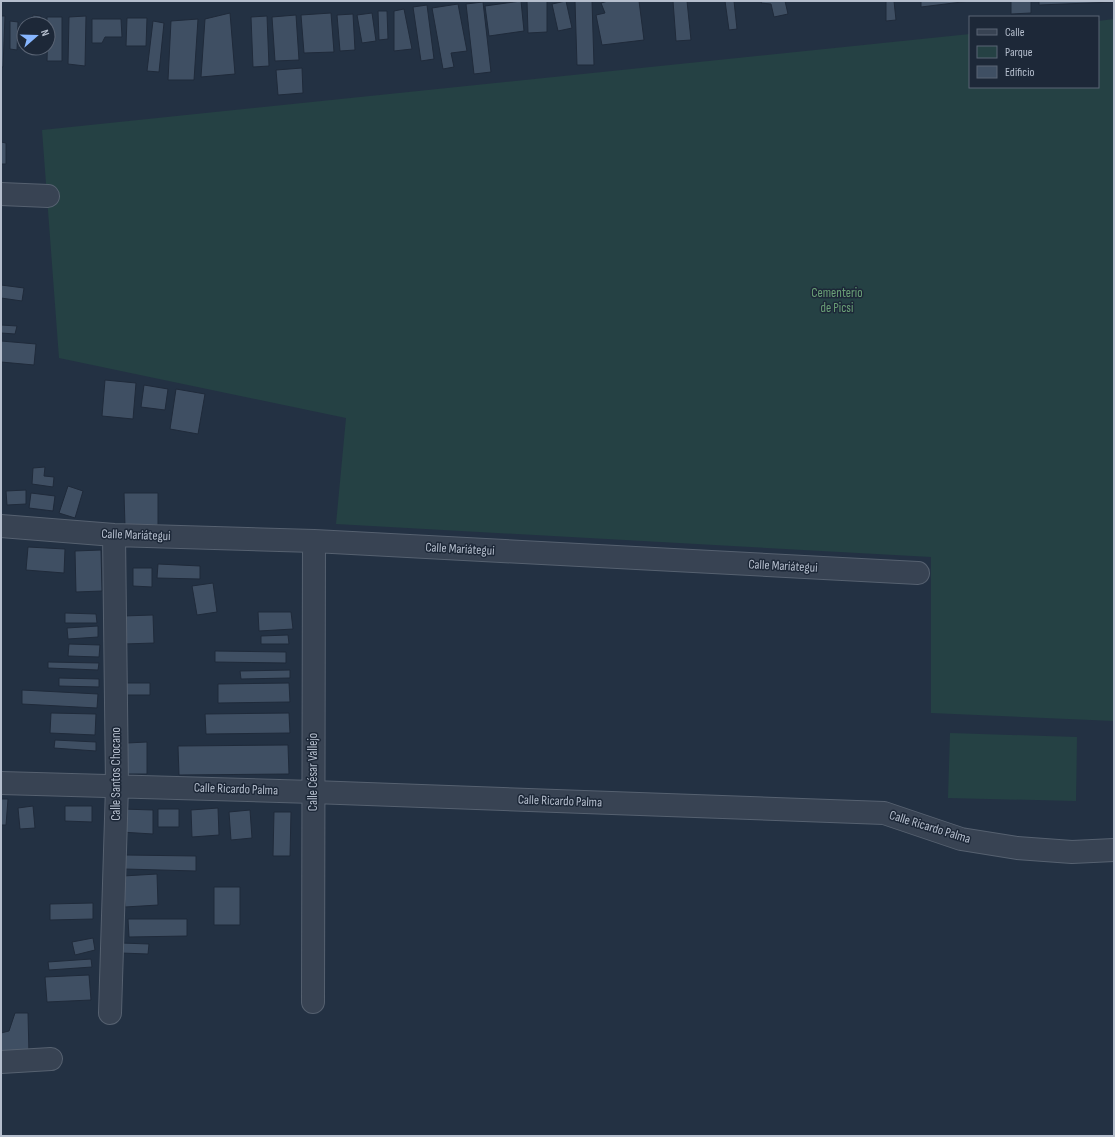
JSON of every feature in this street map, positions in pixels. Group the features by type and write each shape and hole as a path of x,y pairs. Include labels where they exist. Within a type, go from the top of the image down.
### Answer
{"street":[{"path":"1,194 48,196"},
{"name":"Calle Mariátegui","path":"1,526 114,535 314,541 918,573"},
{"name":"Calle Santos Chocano","path":"110,1013 117,786 114,535"},
{"name":"Calle César Vallejo","path":"313,1002 314,541"},
{"name":"Calle Ricardo Palma","path":"1,783 313,792 884,813 961,839 1017,848 1072,852 1114,850"},
{"path":"1,1062 51,1059"}],"green space":[{"name":"Cementerio de Picsi","path":"1114,19 1114,721 931,713 931,557 336,524 346,418 59,358 42,130 969,34 969,88 1099,88 1099,21"},
{"path":"950,733 1077,737 1076,801 948,798"}],"building":[{"path":"521,1 524,31 489,36 485,6"},
{"path":"527,1 547,1 547,32 528,33"},
{"path":"566,1 572,28 558,31 552,4"},
{"path":"575,1 592,1 594,65 577,65"},
{"path":"608,1 639,1 644,40 602,45 596,15 605,13 601,3"},
{"path":"673,1 687,1 691,40 676,41"},
{"path":"725,1 734,1 737,29 729,30"},
{"path":"762,1 785,1 788,14 774,17 771,4 761,3"},
{"path":"886,1 894,1 896,20 886,21"},
{"path":"921,1 970,1 921,7"},
{"path":"1011,1 1031,1 1031,13 1011,14"},
{"path":"1039,1 1114,1 1114,2 1039,5"},
{"path":"483,2 491,72 474,74 466,4"},
{"path":"458,4 467,51 451,53 454,67 443,69 432,8"},
{"path":"427,5 434,59 421,61 413,7"},
{"path":"404,9 412,49 394,51 394,11"},
{"path":"378,11 387,11 388,39 379,40"},
{"path":"230,13 235,74 201,77 205,19"},
{"path":"331,13 334,52 304,53 301,15"},
{"path":"372,13 376,41 362,43 357,15"},
{"path":"353,14 355,50 340,51 337,15"},
{"path":"296,15 299,60 275,61 272,17"},
{"path":"1,16 5,16 3,67 1,67"},
{"path":"86,16 85,66 68,64 69,17"},
{"path":"267,16 269,66 253,67 251,17"},
{"path":"56,17 62,17 62,61 47,61 47,56 56,56"},
{"path":"127,18 147,18 146,46 126,46"},
{"path":"92,19 121,19 122,37 105,37 102,43 92,43"},
{"path":"198,19 194,80 168,80 171,21"},
{"path":"10,21 16,22 16,50 10,49"},
{"path":"153,21 164,23 159,72 147,71"},
{"path":"302,68 303,93 278,95 276,70"},
{"path":"1,142 6,143 6,164 1,164"},
{"path":"1,285 24,288 22,301 1,298"},
{"path":"1,325 17,326 15,334 1,333"},
{"path":"1,341 36,344 34,365 1,362"},
{"path":"105,380 136,383 133,419 102,416"},
{"path":"144,385 168,389 165,410 141,407"},
{"path":"176,389 205,394 198,434 170,429"},
{"path":"45,467 44,476 54,477 53,487 32,484 33,468"},
{"path":"68,486 83,491 75,518 59,513"},
{"path":"26,490 26,504 7,505 6,491"},
{"path":"31,493 55,496 53,511 29,508"},
{"path":"124,493 158,493 158,525 125,526"},
{"path":"28,547 65,549 64,573 26,570"},
{"path":"101,550 102,591 76,592 75,551"},
{"path":"158,564 200,566 200,579 157,578"},
{"path":"133,568 152,568 152,587 133,586"},
{"path":"213,583 217,612 197,615 192,586"},
{"path":"258,612 291,612 293,629 259,631"},
{"path":"65,613 96,614 97,623 65,623"},
{"path":"153,615 154,643 124,644 123,616"},
{"path":"98,626 98,637 68,639 67,628"},
{"path":"288,635 289,644 261,644 261,636"},
{"path":"69,644 100,645 99,657 68,656"},
{"path":"215,651 286,652 286,663 215,662"},
{"path":"48,662 99,663 98,670 48,668"},
{"path":"290,670 290,678 241,679 240,671"},
{"path":"59,678 99,679 99,687 59,686"},
{"path":"124,683 150,683 150,695 124,695"},
{"path":"289,683 290,702 218,703 218,684"},
{"path":"22,690 98,694 97,708 22,704"},
{"path":"51,713 96,714 95,735 50,733"},
{"path":"289,713 290,733 206,734 205,714"},
{"path":"55,740 96,742 96,751 54,748"},
{"path":"147,742 147,774 127,774 127,743"},
{"path":"288,745 289,774 179,775 178,746"},
{"path":"1,799 8,799 6,825 1,825"},
{"path":"33,806 35,828 20,829 18,808"},
{"path":"65,806 92,806 92,822 65,821"},
{"path":"218,808 219,835 192,837 191,810"},
{"path":"122,809 153,810 153,834 121,832"},
{"path":"158,809 179,809 179,827 158,827"},
{"path":"250,810 252,838 231,840 229,812"},
{"path":"274,812 291,812 290,856 273,856"},
{"path":"125,855 196,856 196,871 125,869"},
{"path":"157,874 158,905 125,907 123,876"},
{"path":"214,887 240,887 240,925 214,925"},
{"path":"93,903 93,919 50,920 50,904"},
{"path":"128,919 187,919 187,936 129,937"},
{"path":"93,938 95,950 75,955 72,942"},
{"path":"121,943 149,944 148,954 121,953"},
{"path":"91,959 92,967 49,970 48,962"},
{"path":"89,975 91,1000 47,1002 45,977"},
{"path":"15,1013 28,1013 29,1055 1,1057 1,1033 9,1031"}]}
